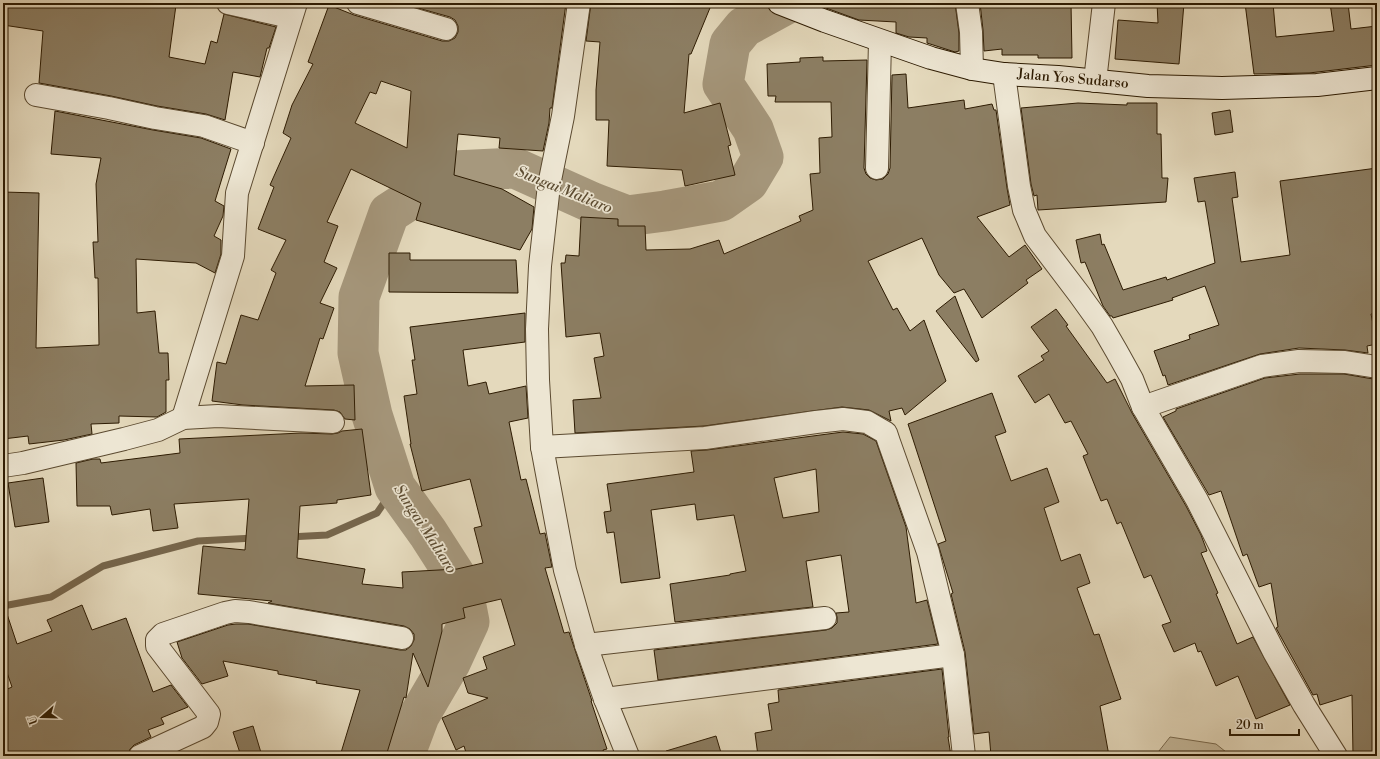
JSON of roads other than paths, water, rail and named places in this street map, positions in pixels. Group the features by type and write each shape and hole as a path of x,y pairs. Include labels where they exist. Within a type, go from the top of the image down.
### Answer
{"street":[{"path":"183,418 233,256 237,193 293,10 228,3"},
{"path":"358,3 446,28"},
{"path":"579,3 563,116 549,185 540,266 537,329 542,447 565,570 586,645 605,699 628,756"},
{"name":"Jalan Yos Sudarso","path":"779,3 880,41 931,58 972,69 1004,74 1095,80 1148,86 1222,88 1317,85 1377,78"},
{"path":"967,3 971,32 972,69"},
{"path":"1095,80 1104,3"},
{"path":"876,168 880,41"},
{"path":"1004,74 1018,186 1024,210 1035,236 1102,326 1132,379 1143,407 1197,500 1274,652 1304,705 1336,756"},
{"path":"36,95 204,126 253,143"},
{"path":"1143,407 1262,366 1299,362 1345,362 1377,367"},
{"path":"3,466 23,463 158,430 183,418 218,416 333,422"},
{"path":"542,447 705,438 843,419 867,422 886,433 928,552 953,655 964,756"},
{"path":"140,756 203,727 207,722 209,714 157,646 157,640 163,634 235,611 249,612 402,638"},
{"path":"586,645 825,618"},
{"path":"605,699 953,655"}],"waterway":[{"name":"Sungai Maliaro","path":"404,756 419,716 450,663 469,622 462,586 428,533 395,487 372,415 358,353 359,297 389,213 454,171 515,168 593,203 627,216 721,201 748,182 763,157 753,129 723,84 730,44 744,27 788,3"},
{"path":"289,537 327,535 377,513 395,487"},
{"path":"3,606 51,597 103,566 198,541 254,538"}]}
